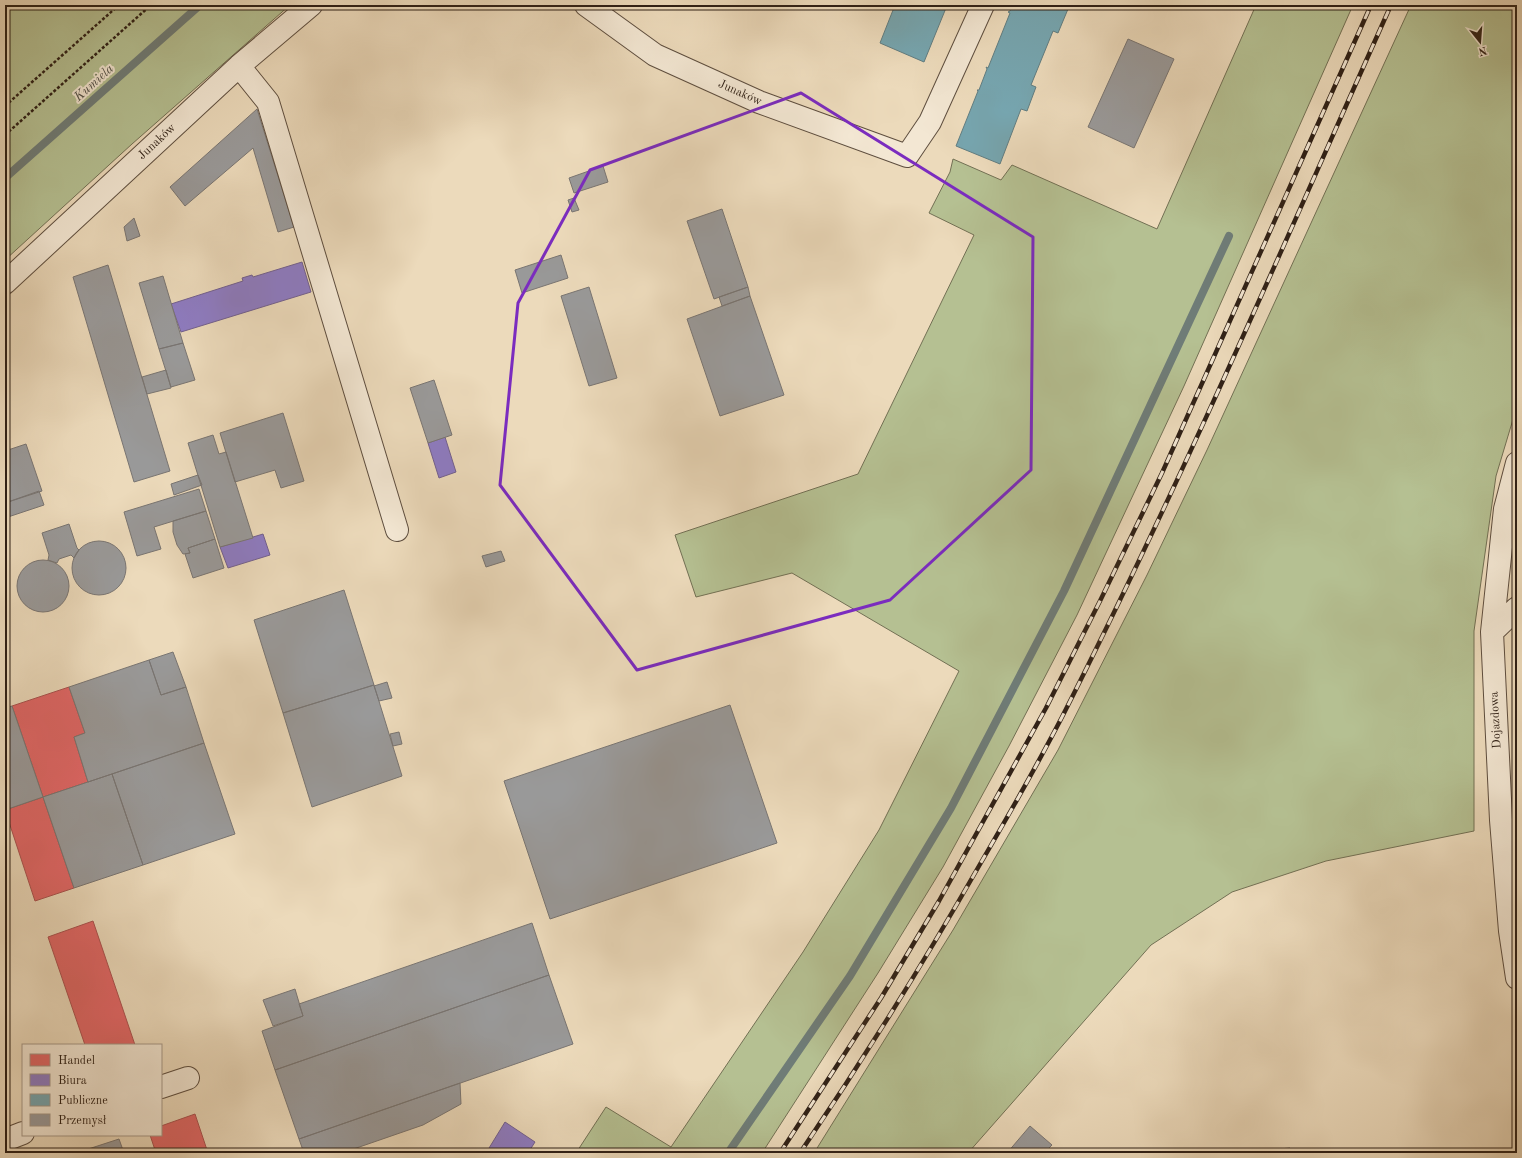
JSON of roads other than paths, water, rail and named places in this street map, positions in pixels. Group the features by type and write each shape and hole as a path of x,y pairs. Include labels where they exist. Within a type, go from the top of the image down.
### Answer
{"street":[{"name":"Junaków","path":"5,283 239,66 311,5"},
{"name":"Junaków","path":"586,5 655,55 758,102 907,156 930,122 983,5"},
{"path":"239,66 268,102 398,530"},
{"name":"Dojazdowa","path":"1517,463 1505,509 1492,632 1501,820 1517,978"},
{"path":"1492,632 1517,608"},
{"path":"162,1087 188,1078"},
{"path":"5,1140 22,1133"}],"waterway":[{"name":"Kumiela","path":"5,178 200,5"},
{"path":"728,1153 850,976 951,808 1064,591 1229,236"}],"railway":[{"path":"780,1153 881,998 939,901 1046,708 1162,473 1371,5"},
{"path":"800,1153 870,1047 958,903 1061,719 1148,542 1271,274 1391,5"}]}
